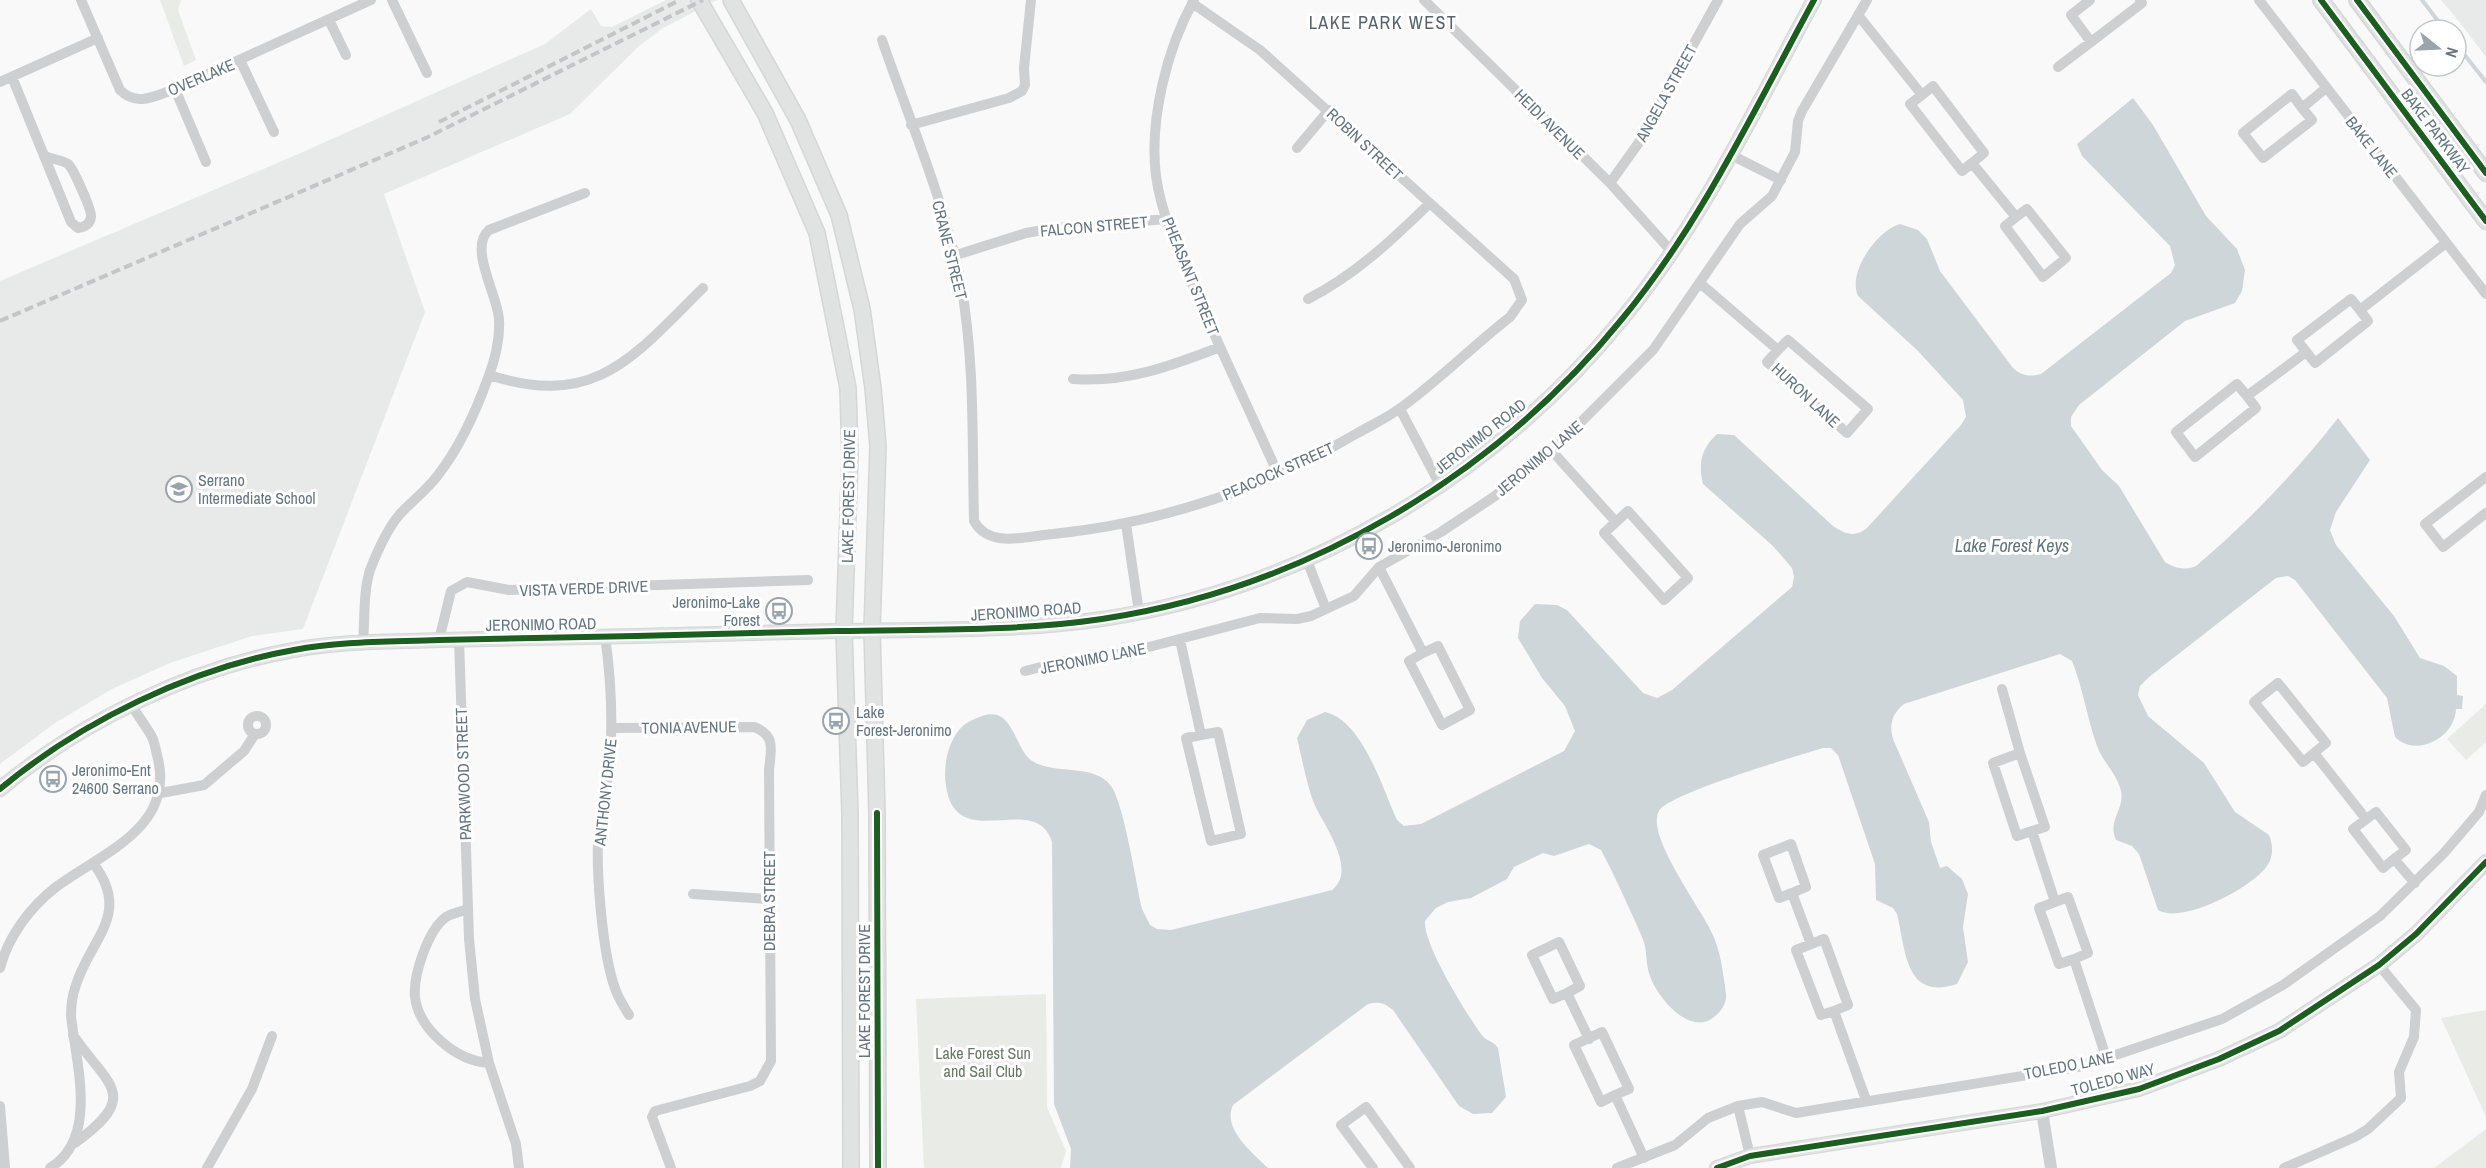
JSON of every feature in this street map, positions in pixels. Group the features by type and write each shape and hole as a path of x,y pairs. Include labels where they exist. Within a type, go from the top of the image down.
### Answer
{"main road":[{"name":"LAKE FOREST DRIVE","path":"699,0 765,113 817,233 848,388 850,456 844,631 849,814 851,1168"},
{"name":"LAKE FOREST DRIVE","path":"731,0 798,120 839,215 862,309 879,446 872,630 878,813 878,1168"},
{"name":"JERONIMO ROAD","path":"0,789 84,728 213,669 294,650 363,643 459,639 1004,629 1139,612 1230,589 1306,558 1402,509 1497,445 1573,374 1619,324 1672,252 1814,0"},
{"name":"BAKE PARKWAY","path":"2321,0 2486,221"},
{"name":"BAKE PARKWAY","path":"2357,0 2486,173"},
{"name":"TOLEDO WAY","path":"1717,1168 1750,1156 2043,1111 2139,1089 2219,1059 2279,1031 2379,965 2433,918 2486,862"}],"street":[{"name":"OVERLAKE","path":"81,0 120,90 126,96 141,100 175,89 371,0"},
{"path":"392,0 427,73"},
{"path":"911,125 1009,98 1022,91 1025,85 1024,68 1031,0"},
{"name":"HEIDI AVENUE","path":"1424,0 1610,183 1672,252"},
{"name":"ANGELA STREET","path":"1610,183 1640,141 1718,0"},
{"name":"JERONIMO LANE","path":"1024,671 1180,640 1260,618 1298,619 1326,609 1354,596 1379,567 1495,496 1552,451 1653,350 1701,284 1740,224 1768,202 1795,152 1798,121 1802,111 1867,0"},
{"path":"2090,0 2071,15 2091,42"},
{"path":"2058,67 2142,3 2140,0"},
{"name":"BAKE LANE","path":"2259,0 2486,294"},
{"name":"ROBIN STREET","path":"1193,2 1242,35 1329,110 1514,279 1522,300"},
{"name":"PHEASANT STREET","path":"1193,2 1178,32 1168,62 1157,117 1156,175 1167,219 1220,347 1278,474"},
{"path":"1858,15 1922,95"},
{"path":"329,20 346,55"},
{"path":"0,82 98,38"},
{"name":"CRANE STREET","path":"882,40 935,191 960,283 974,393 974,521 979,530 987,536"},
{"path":"240,60 274,132"},
{"path":"12,77 71,222 78,228 85,226 90,221 92,213 72,170 65,163 45,156"},
{"path":"1934,86 1984,153 1962,171 1910,104 1922,95 1934,86"},
{"path":"2302,108 2326,88"},
{"path":"175,89 206,162"},
{"path":"2292,94 2302,108 2312,120 2263,159 2243,133 2292,94"},
{"path":"1296,148 1329,110"},
{"path":"1729,154 1781,180"},
{"path":"1972,163 2016,218"},
{"path":"363,643 367,588 377,554 397,519 449,461 495,357 499,319 497,303 480,245 483,236 489,230 585,193"},
{"path":"1308,299 1336,284 1382,249 1430,203"},
{"path":"2027,208 2066,258 2043,277 2005,226 2016,218 2027,208"},
{"name":"FALCON STREET","path":"953,256 1026,233 1055,228 1167,219"},
{"path":"2360,310 2446,243"},
{"name":"HURON LANE","path":"1701,284 1778,350"},
{"path":"489,375 521,384 545,387 576,385 592,380 621,365 638,351 703,288"},
{"path":"2351,299 2360,310 2368,321 2315,363 2297,340 2351,299"},
{"name":"PEACOCK STREET","path":"987,536 1010,538 1126,524 1221,497 1278,474 1321,455 1400,409 1510,317 1522,300"},
{"name":"HURON LANE","path":"1788,340 1869,409 1847,433 1767,362 1778,350 1788,340"},
{"path":"1073,379 1099,381 1127,378 1171,366 1220,347"},
{"path":"2247,396 2306,352"},
{"path":"2237,384 2247,396 2256,408 2195,457 2176,432 2237,384"},
{"path":"1400,409 1440,485"},
{"path":"1552,451 1616,522"},
{"path":"2486,477 2425,524 2443,547 2486,513"},
{"path":"1628,511 1688,578 1664,600 1604,533 1616,522 1628,511"},
{"path":"1126,524 1139,612"},
{"path":"1306,558 1326,609"},
{"path":"1379,567 1423,653"},
{"name":"VISTA VERDE DRIVE","path":"439,640 451,591 467,582 509,590 808,580"},
{"name":"ANTHONY DRIVE","path":"605,636 612,687 612,728 610,762 599,829 600,885 609,970 616,993 629,1015"},
{"name":"PARKWOOD STREET","path":"459,639 467,909 476,999 489,1063 516,1144 519,1168"},
{"path":"1180,640 1201,735"},
{"path":"1438,646 1470,710 1442,725 1409,661 1423,653 1438,646"},
{"path":"2278,683 2326,743 2314,753 2303,762 2254,702 2278,683"},
{"path":"2002,689 2020,753 2045,827 2017,836 1993,763 2020,753"},
{"path":"0,968 16,932 35,907 56,887 136,831 153,810 161,793 161,778 153,738 132,706"},
{"name":"TONIA AVENUE","path":"612,728 754,727 766,731"},
{"name":"DEBRA STREET","path":"671,1168 652,1117 655,1112 663,1107 750,1086 760,1081 771,1061 768,770 771,738 766,731"},
{"path":"1218,732 1241,834 1211,841 1186,738 1201,735 1218,732"},
{"path":"161,793 204,785 244,751 255,734"},
{"path":"2314,753 2366,819"},
{"name":"TOLEDO LANE","path":"1617,1168 1675,1144 1708,1118 1738,1106 1762,1102 1796,1113 2107,1060 2222,1019 2253,1003 2356,935 2415,883 2479,812 2486,795"},
{"path":"2376,812 2406,850 2394,859 2383,868 2353,829 2376,812"},
{"path":"2032,831 2055,902"},
{"path":"1791,844 1806,887 1792,893 1779,898 1763,855 1791,844"},
{"path":"2394,859 2415,883"},
{"path":"75,1143 81,1110 71,1016 75,987 108,916 111,902 108,887 93,863"},
{"path":"1792,893 1811,944"},
{"path":"693,894 769,899"},
{"path":"2068,897 2088,953 2074,959 2059,964 2039,908 2068,897"},
{"path":"467,909 448,916 434,932 423,952 415,998 435,1035 462,1057 489,1063"},
{"path":"1824,939 1848,1005 1834,1011 1821,1016 1796,950 1824,939"},
{"path":"1559,942 1580,986 1567,993 1553,999 1532,955 1559,942"},
{"path":"2074,959 2107,1060"},
{"path":"2284,1168 2355,1137 2368,1129 2401,1098 2399,1072 2414,1037 2416,1010 2379,965"},
{"path":"1567,993 1588,1039"},
{"path":"1834,1011 1866,1100"},
{"path":"1602,1032 1629,1089 1615,1095 1601,1102 1575,1046 1602,1032"},
{"path":"50,1168 63,1158 75,1143 103,1122 114,1101 106,1077 73,1034"},
{"path":"207,1168 252,1089 272,1036"},
{"path":"1615,1095 1644,1158"},
{"path":"0,1106 5,1168"},
{"path":"1738,1106 1750,1156"},
{"path":"1372,1168 1341,1125 1366,1107 1410,1168"},
{"path":"2043,1111 2051,1168"}],"shaded area":[{"name":"Serrano Intermediate School","path":"666,0 717,0 663,28 639,46 570,114 384,194 425,312 303,629 252,636 170,663 112,689 55,723 0,764 0,281 296,155 545,44 591,9 601,26 612,27"},
{"path":"2441,0 2486,0 2486,57 2468,33 2468,18 2456,18"}],"green space":[{"path":"160,0 181,0 178,10 196,60 184,66"},
{"path":"2486,704 2486,742 2466,760 2447,739"},
{"name":"Lake Forest Sun and Sail Club","path":"1046,994 1047,1107 1066,1151 1061,1168 924,1168 916,999"},
{"path":"2486,1010 2486,1117 2441,1018"},
{"path":"2486,1129 2486,1168 2434,1168"}],"water":[{"name":"Lake Forest Keys","path":"2133,98 2153,125 2206,216 2237,249 2245,270 2242,291 2235,303 2185,321 2079,405 2071,417 2071,426 2102,470 2119,486 2165,562 2184,569 2196,566 2253,514 2305,458 2338,418 2370,460 2336,512 2330,530 2336,545 2394,616 2420,658 2444,666 2457,676 2457,695 2463,696 2462,709 2456,709 2449,729 2433,742 2423,745 2413,746 2395,737 2387,698 2295,580 2288,576 2276,578 2149,677 2140,686 2138,695 2148,716 2204,763 2235,812 2269,835 2272,850 2267,866 2247,884 2216,902 2183,912 2169,913 2158,910 2139,854 2132,846 2116,840 2114,827 2121,804 2121,791 2097,746 2072,661 2060,654 1904,704 1892,720 1893,739 1929,822 1931,842 1940,868 1947,866 1962,879 1968,894 1963,927 1968,962 1957,984 1940,987 1927,985 1918,979 1911,969 1906,957 1897,914 1893,908 1876,900 1875,864 1838,755 1831,748 1823,748 1709,785 1668,803 1659,811 1657,822 1667,854 1712,933 1720,955 1726,1001 1714,1017 1705,1022 1695,1022 1685,1018 1676,1012 1660,994 1648,971 1642,937 1601,850 1589,844 1554,856 1543,853 1514,867 1507,879 1471,898 1448,902 1436,908 1425,921 1431,945 1456,995 1483,1036 1498,1048 1506,1097 1492,1113 1473,1114 1459,1106 1393,1010 1382,1003 1372,1003 1233,1105 1232,1123 1240,1140 1268,1168 1070,1168 1071,1149 1054,1104 1052,842 1043,827 1030,821 1014,819 980,821 965,817 953,806 946,786 945,772 951,743 961,728 982,716 993,714 1001,717 1008,723 1027,757 1034,762 1053,768 1095,774 1111,786 1125,826 1142,909 1150,925 1157,929 1171,930 1332,890 1339,881 1342,870 1336,846 1313,801 1306,778 1297,738 1307,720 1325,712 1338,718 1350,728 1369,757 1397,820 1404,826 1421,824 1564,751 1575,731 1565,706 1542,678 1518,638 1520,621 1535,604 1557,605 1567,610 1643,693 1657,698 1672,690 1792,587 1794,577 1792,568 1773,546 1703,484 1702,457 1707,445 1717,434 1734,435 1833,526 1846,533 1854,534 1867,528 1961,425 1966,417 1963,400 1918,351 1858,296 1856,287 1860,265 1874,243 1891,228 1900,224 1918,230 1927,239 1940,271 2013,368 2026,375 2041,374 2171,273 2175,265 2170,246 2082,156 2077,144"}],"waterway":[{"path":"2422,0 2436,18"},
{"path":"2468,59 2486,82"}],"railway":[{"path":"439,122 680,0"},
{"path":"0,321 428,137 703,0"}],"cycle path":[{"path":"0,789 65,742 138,701 216,670 255,658 294,650 384,642 970,629 1069,623 1177,604 1250,582 1322,553 1390,517 1454,475 1515,428 1571,376 1622,319 1651,282 1702,205 1814,0"},
{"path":"2321,0 2486,221"},
{"path":"2357,0 2486,173"},
{"path":"877,813 878,1168"},
{"path":"1717,1168 1750,1156 2042,1111 2139,1089 2219,1059 2279,1031 2379,965 2416,934 2486,862"}],"place":[{"name":"Serrano Intermediate School","path":"179,489"},
{"name":"Jeronimo-Jeronimo","path":"1369,546"},
{"name":"Jeronimo-Lake Forest","path":"779,611"},
{"name":"Lake Forest-Jeronimo","path":"836,721"},
{"name":"Jeronimo-Ent 24600 Serrano","path":"53,779"}],"district":[{"name":"LAKE PARK WEST","path":"1383,22"}]}
